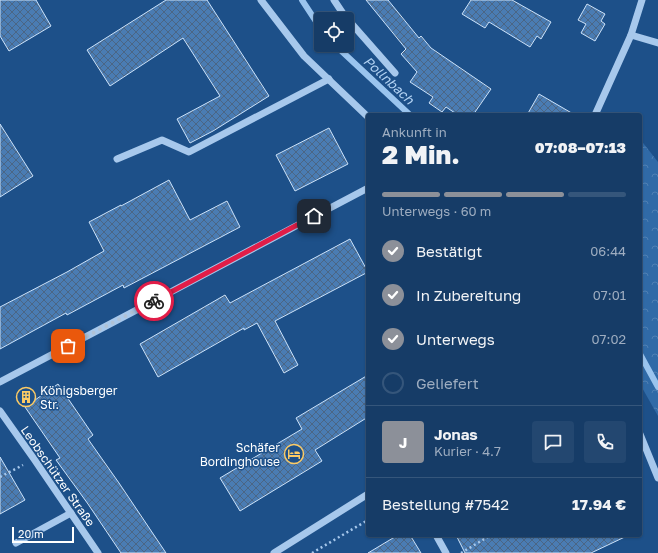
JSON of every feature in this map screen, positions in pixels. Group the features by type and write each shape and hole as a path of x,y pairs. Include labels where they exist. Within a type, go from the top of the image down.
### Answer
{"street":[{"path":"261,0 304,56 366,115"},
{"path":"334,0 344,15 395,73"},
{"path":"596,113 631,36 642,0"},
{"path":"631,36 658,43"},
{"path":"117,159 162,140 189,152 329,79"},
{"path":"0,382 366,189"},
{"name":"Leobschützer Straße","path":"0,411 98,553"},
{"path":"642,439 658,478"},
{"path":"274,553 366,495"},
{"path":"16,543 71,513"},
{"path":"437,537 446,553"}],"path":[{"path":"0,477 34,459"},
{"path":"312,553 366,521"},
{"path":"460,553 488,537"}],"green space":[{"path":"642,142 658,162 658,416 642,388"}],"building":[{"path":"0,0 36,0 51,26 9,51 0,36"},
{"path":"166,0 207,0 269,96 213,131 190,143 177,119 220,96 183,38 110,86 87,50"},
{"path":"366,0 388,0 419,38 421,36 431,48 491,89 474,113 455,113 446,107 442,112 429,103 433,97 410,82 417,72 401,54 406,49"},
{"path":"471,0 512,0 551,22 541,39 537,36 530,47 489,22 485,28 462,14"},
{"path":"587,4 605,14 601,21 605,24 595,41 581,33 586,24 578,20"},
{"path":"539,94 572,113 528,113"},
{"path":"0,124 33,176 0,197"},
{"path":"329,128 348,164 295,191 276,155"},
{"path":"169,180 190,220 227,201 240,227 124,288 123,285 67,315 66,313 0,349 0,307 104,251 89,222"},
{"path":"350,239 366,268 366,273 275,321 298,365 284,373 257,323 244,330 244,328 158,377 140,344 225,295 230,303"},
{"path":"366,376 366,418 315,450 322,461 240,511 220,478 302,429 296,418"},
{"path":"58,384 93,435 88,439 166,553 121,553 56,460 60,458 25,407"},
{"path":"0,457 25,500 0,514"},
{"path":"395,537 411,537 421,553 368,553"},
{"path":"457,537 625,537 591,553 465,553"}],"waterway":[{"name":"Pollnbach","path":"302,0 314,18"},
{"name":"Pollnbach","path":"342,52 408,113"},
{"name":"Pollnbach","path":"642,358 658,387"}],"way so far":[{"path":"68,346 154,301"}],"place":[{"name":"Königsberger Str.","path":"26,397"},
{"name":"Schäfer Bordinghouse","path":"294,454"}],"route":[{"path":"154,301 314,216"}]}
